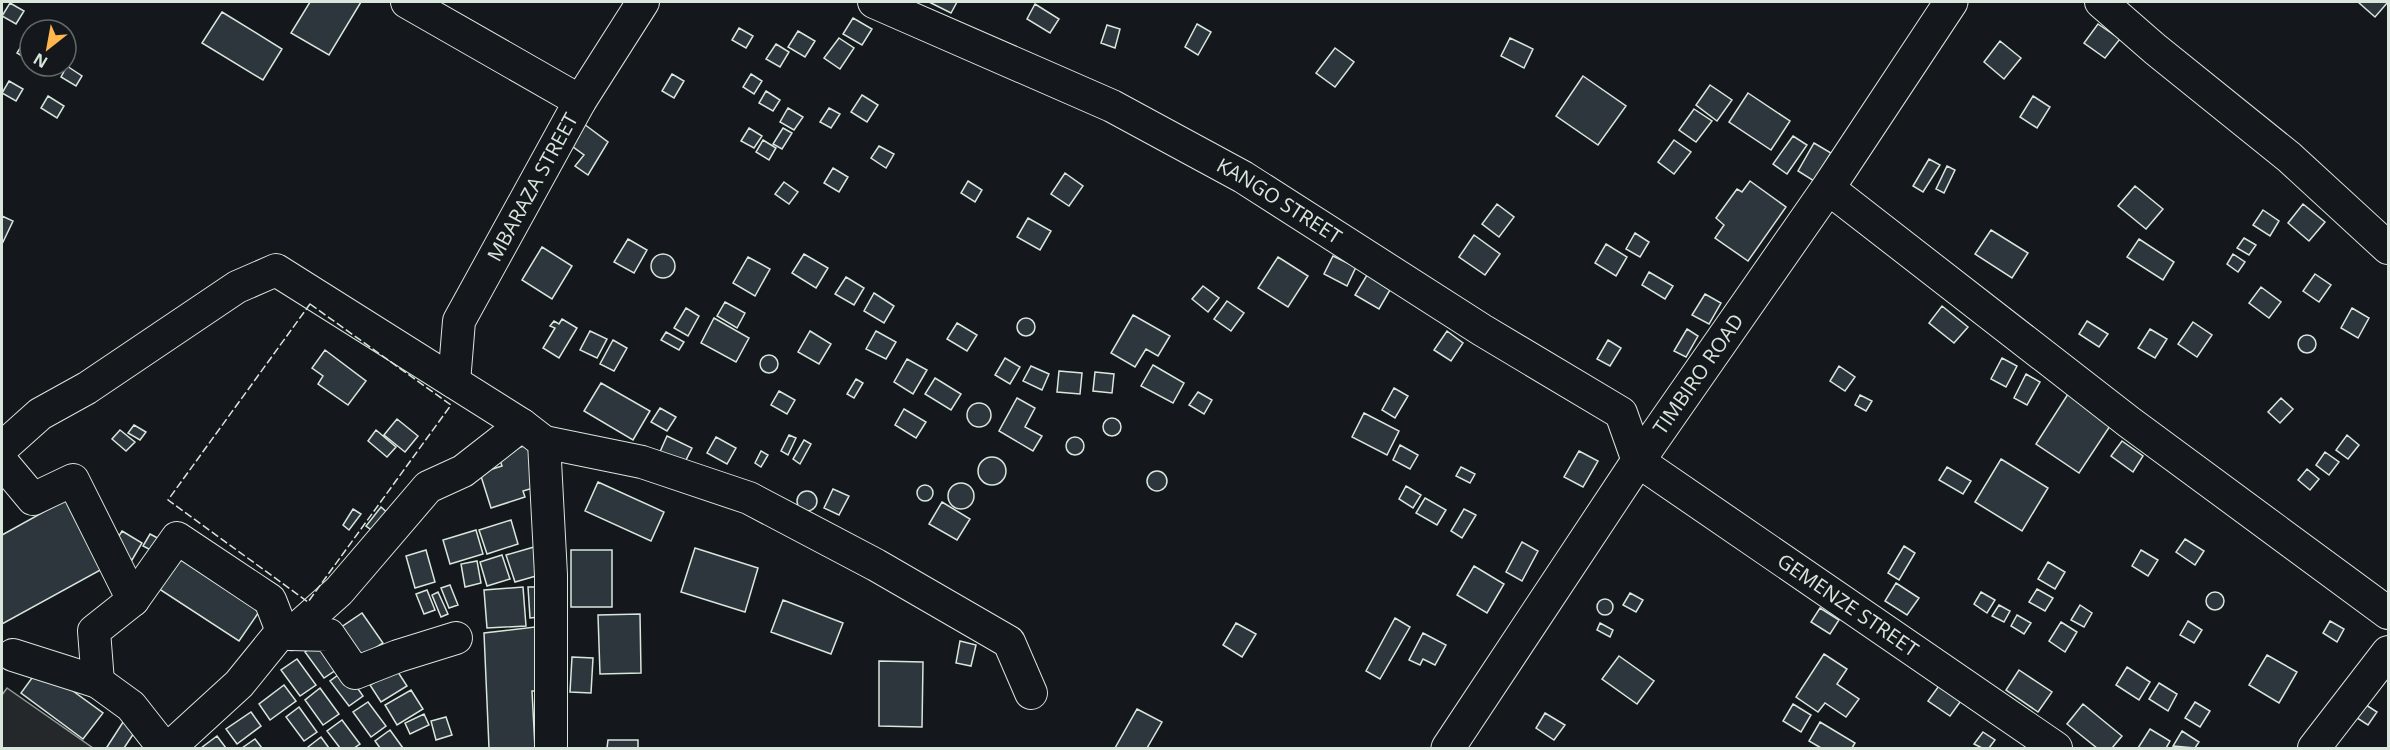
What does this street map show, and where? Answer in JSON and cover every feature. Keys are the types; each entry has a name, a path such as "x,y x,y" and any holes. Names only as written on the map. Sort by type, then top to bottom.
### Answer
{"main road":[{"name":"TIMBIRO ROAD","path":"1448,748 1638,460 1828,188 1951,2"}],"street":[{"path":"407,2 580,101"},
{"name":"MBARAZA STREET","path":"454,382 459,321 580,101 643,2"},
{"name":"KANGO STREET","path":"874,2 1112,106 1244,177 1482,330 1621,413 1638,460"},
{"path":"2101,2 2155,49 2289,157 2388,248"},
{"path":"1828,188 2129,422 2388,613"},
{"path":"2,448 39,414 87,388 237,287 276,270 533,434 642,462 749,498 876,565 1009,642 1031,693"},
{"path":"533,434 551,575 551,748"},
{"path":"169,748 239,684 286,633 339,591 428,487 533,434"},
{"name":"GEMENZE STREET","path":"1638,460 2056,748"},
{"path":"2,462 33,500 73,480 134,600"},
{"path":"98,682 94,631 134,600 177,538 270,600 286,633"},
{"path":"286,633 329,635 355,673 398,656 456,638"},
{"path":"2314,748 2388,652"},
{"path":"13,655 98,682 131,706 164,748"}],"shaded area":[{"path":"7,688 93,748 2,748 2,695"}],"building":[{"path":"310,2 361,2 329,55 291,33"},
{"path":"929,2 957,2 951,13"},
{"path":"2358,2 2388,2 2375,17"},
{"path":"10,3 24,11 16,24 2,16"},
{"path":"1035,4 1059,19 1050,33 1027,19"},
{"path":"222,12 282,49 263,80 202,43"},
{"path":"853,18 872,29 862,45 843,34"},
{"path":"1197,24 1211,32 1198,55 1185,47"},
{"path":"2098,24 2120,39 2105,58 2084,43"},
{"path":"1107,25 1120,29 1115,48 1101,43"},
{"path":"739,28 753,36 746,48 732,40"},
{"path":"798,31 815,41 805,57 788,47"},
{"path":"839,38 854,48 840,69 824,58"},
{"path":"1510,38 1533,49 1524,68 1501,56"},
{"path":"2000,41 2021,58 2004,79 1984,62"},
{"path":"776,44 789,52 780,67 766,59"},
{"path":"1335,48 1354,62 1335,87 1316,73"},
{"path":"78,73 82,76 76,86 63,78 78,78"},
{"path":"672,74 684,81 674,98 662,91"},
{"path":"751,74 762,81 754,94 743,87"},
{"path":"1583,76 1626,106 1598,145 1556,116"},
{"path":"9,81 23,89 16,101 2,93"},
{"path":"1710,85 1732,100 1717,121 1696,105"},
{"path":"766,91 780,100 773,111 759,103"},
{"path":"1748,93 1790,121 1771,150 1729,122"},
{"path":"862,95 878,105 867,122 851,112"},
{"path":"48,96 64,106 57,118 41,108"},
{"path":"2033,96 2050,107 2037,128 2020,117"},
{"path":"788,108 803,117 794,130 780,122"},
{"path":"829,108 840,114 831,128 820,122"},
{"path":"1694,109 1712,121 1696,142 1679,130"},
{"path":"584,124 608,142 588,175 575,166 584,155 569,144"},
{"path":"749,128 762,136 754,148 741,141"},
{"path":"783,128 792,133 782,149 773,144"},
{"path":"1793,136 1807,145 1787,174 1773,164"},
{"path":"763,140 776,148 769,160 756,152"},
{"path":"1674,140 1691,152 1674,174 1658,162"},
{"path":"1814,143 1831,153 1814,181 1798,171"},
{"path":"879,146 894,154 886,168 871,158"},
{"path":"1929,159 1940,165 1923,192 1913,186"},
{"path":"1947,166 1955,170 1944,193 1936,189"},
{"path":"833,168 848,177 839,192 824,183"},
{"path":"1065,173 1083,186 1069,206 1051,194"},
{"path":"968,181 982,190 975,202 961,193"},
{"path":"1750,181 1786,207 1748,261 1715,238 1724,225 1716,218 1737,189 1742,192"},
{"path":"784,182 798,192 789,204 775,194"},
{"path":"2135,186 2163,209 2146,229 2118,206"},
{"path":"1497,204 1514,217 1499,237 1482,224"},
{"path":"2303,204 2325,222 2309,241 2288,223"},
{"path":"2263,210 2279,221 2270,236 2253,225"},
{"path":"2,216 13,221 3,242 2,241"},
{"path":"1028,218 1051,231 1040,250 1017,237"},
{"path":"1991,230 2028,253 2012,278 1975,254"},
{"path":"1635,233 1649,242 1640,257 1626,249"},
{"path":"1474,235 1500,254 1485,275 1459,257"},
{"path":"2244,238 2256,245 2249,255 2237,248"},
{"path":"628,239 647,250 634,273 614,262"},
{"path":"2139,239 2174,262 2163,280 2127,257"},
{"path":"1606,244 1627,257 1616,276 1595,263"},
{"path":"542,247 572,266 552,299 522,280"},
{"path":"663,254 672,257 675,266 672,275 663,278 654,275 651,266 654,257"},
{"path":"804,254 828,268 816,288 792,273"},
{"path":"2233,254 2245,262 2238,272 2227,264"},
{"path":"1333,256 1356,267 1347,286 1324,274"},
{"path":"748,257 770,269 755,296 733,283"},
{"path":"1278,257 1308,276 1288,307 1258,288"},
{"path":"1649,272 1673,286 1665,299 1642,285"},
{"path":"2315,274 2331,285 2319,302 2303,291"},
{"path":"1367,275 1390,290 1379,309 1355,295"},
{"path":"846,277 864,288 854,305 835,294"},
{"path":"1203,286 1219,298 1208,312 1192,299"},
{"path":"2261,287 2281,302 2269,318 2249,303"},
{"path":"874,293 894,306 884,323 864,311"},
{"path":"1705,294 1721,303 1709,324 1692,315"},
{"path":"1227,301 1244,313 1231,331 1214,319"},
{"path":"725,302 745,313 737,328 717,316"},
{"path":"1942,306 1968,327 1954,343 1929,323"},
{"path":"686,308 699,316 688,336 674,328"},
{"path":"2352,308 2369,318 2358,338 2341,328"},
{"path":"1133,315 1170,336 1158,356 1146,349 1135,367 1111,353"},
{"path":"714,318 749,338 736,362 701,343"},
{"path":"1026,318 1032,321 1035,327 1032,333 1026,336 1020,333 1017,327 1020,321"},
{"path":"562,319 577,328 559,358 543,348 555,328 550,326 554,321 559,324"},
{"path":"2087,321 2108,334 2099,347 2079,334"},
{"path":"2193,322 2212,335 2197,357 2178,344"},
{"path":"957,323 977,335 967,351 947,339"},
{"path":"1687,329 1698,336 1686,357 1674,351"},
{"path":"2150,329 2167,339 2155,358 2138,348"},
{"path":"590,331 607,339 597,358 580,350"},
{"path":"810,331 831,344 819,364 798,352"},
{"path":"876,331 896,342 886,359 866,349"},
{"path":"1447,331 1463,343 1451,361 1434,350"},
{"path":"666,332 684,342 679,350 661,340"},
{"path":"2307,335 2313,338 2316,344 2313,350 2307,353 2301,350 2298,344 2301,338"},
{"path":"613,340 627,348 614,371 600,364"},
{"path":"1608,340 1621,348 1610,366 1597,359"},
{"path":"325,350 366,381 348,405 318,384 323,376 312,368"},
{"path":"769,355 775,358 778,364 775,370 769,373 763,370 760,364 763,358"},
{"path":"1005,358 1020,367 1010,384 995,375"},
{"path":"2002,358 2017,366 2006,387 1991,379"},
{"path":"907,359 927,370 913,394 894,382"},
{"path":"1153,365 1184,383 1173,403 1141,386"},
{"path":"1031,366 1049,374 1042,390 1023,381"},
{"path":"1839,366 1855,377 1845,391 1830,381"},
{"path":"1059,371 1082,373 1080,394 1057,392"},
{"path":"1095,372 1114,374 1112,393 1093,391"},
{"path":"2026,374 2040,382 2027,405 2014,398"},
{"path":"935,378 961,394 951,410 925,394"},
{"path":"856,379 863,383 854,398 847,394"},
{"path":"601,383 650,411 633,440 584,411"},
{"path":"1394,388 1408,396 1395,418 1382,410"},
{"path":"779,391 795,400 787,414 771,405"},
{"path":"1198,392 1212,400 1204,414 1189,405"},
{"path":"2068,394 2112,423 2079,473 2036,444"},
{"path":"1860,395 1872,401 1866,411 1855,405"},
{"path":"1017,398 1035,408 1025,427 1042,436 1033,451 999,431"},
{"path":"2281,398 2293,409 2280,423 2268,412"},
{"path":"979,403 988,406 991,415 988,424 979,427 970,424 967,415 970,406"},
{"path":"660,408 676,417 667,431 651,422"},
{"path":"904,409 926,422 916,438 895,425"},
{"path":"1364,413 1399,431 1387,455 1352,437"},
{"path":"1108,418 1116,418 1121,423 1119,434 1108,436 1103,431 1103,423"},
{"path":"397,419 418,436 405,452 384,435"},
{"path":"134,425 146,432 140,440 128,433"},
{"path":"120,430 135,442 126,451 112,439"},
{"path":"376,430 396,447 387,457 368,441"},
{"path":"789,435 796,438 788,455 781,451"},
{"path":"2347,435 2359,445 2348,459 2336,450"},
{"path":"667,436 692,448 683,466 659,454"},
{"path":"716,437 736,448 727,464 707,453"},
{"path":"1075,437 1083,442 1084,446 1079,454 1075,455 1067,450 1066,446 1071,438"},
{"path":"804,440 811,444 800,464 793,459"},
{"path":"2122,441 2143,456 2133,472 2111,456"},
{"path":"527,445 540,486 523,491 525,497 491,508 480,473 502,466 498,454"},
{"path":"1400,445 1418,455 1410,469 1393,460"},
{"path":"761,451 768,455 761,467 755,463"},
{"path":"1579,451 1598,461 1583,487 1564,477"},
{"path":"2325,452 2339,462 2329,475 2316,465"},
{"path":"992,457 1002,461 1006,471 1002,481 992,485 982,481 978,471 982,461"},
{"path":"2001,459 2048,488 2022,531 1975,502"},
{"path":"1461,467 1475,474 1470,483 1456,476"},
{"path":"1947,467 1971,481 1963,494 1939,480"},
{"path":"2307,469 2319,479 2310,490 2298,480"},
{"path":"1157,471 1164,474 1167,481 1164,488 1157,491 1150,488 1147,481 1150,474"},
{"path":"598,482 664,512 651,541 585,511"},
{"path":"961,483 970,487 974,496 970,505 961,509 952,505 948,496 952,487"},
{"path":"925,485 931,487 933,493 931,499 925,501 919,499 917,493 919,487"},
{"path":"1406,486 1421,495 1413,508 1399,499"},
{"path":"833,489 849,496 839,515 824,508"},
{"path":"807,491 814,494 817,501 814,508 807,511 800,508 797,501 800,494"},
{"path":"76,494 115,562 2,624 2,535"},
{"path":"1425,498 1446,510 1437,525 1416,513"},
{"path":"942,502 970,519 957,540 929,524"},
{"path":"381,507 391,516 377,534 366,526"},
{"path":"353,509 361,514 349,530 343,525"},
{"path":"1464,509 1476,515 1462,538 1451,531"},
{"path":"511,520 518,544 487,554 479,530"},
{"path":"476,530 483,554 450,564 443,540"},
{"path":"122,531 142,543 132,560 112,547"},
{"path":"150,534 169,544 162,556 143,546"},
{"path":"2185,539 2204,551 2195,565 2176,552"},
{"path":"1522,542 1538,551 1522,581 1506,572"},
{"path":"1904,546 1915,553 1899,580 1888,573"},
{"path":"534,547 543,574 515,582 506,555"},
{"path":"695,548 758,568 745,612 681,592"},
{"path":"426,550 435,582 415,588 406,556"},
{"path":"571,550 612,550 612,607 571,607"},
{"path":"2141,550 2158,560 2148,576 2132,566"},
{"path":"171,551 261,609 239,641 150,583"},
{"path":"502,555 510,579 487,586 480,562"},
{"path":"477,561 481,583 465,587 461,564"},
{"path":"2048,562 2065,572 2055,589 2038,579"},
{"path":"1474,566 1504,584 1487,613 1457,595"},
{"path":"1896,583 1919,598 1907,615 1885,601"},
{"path":"450,585 458,605 449,608 441,588"},
{"path":"523,587 526,626 487,628 484,590"},
{"path":"528,587 538,587 539,617 530,618"},
{"path":"2037,589 2053,598 2045,611 2029,602"},
{"path":"427,590 435,610 424,614 416,594"},
{"path":"438,592 448,614 441,617 432,595"},
{"path":"1981,592 1995,600 1987,613 1974,604"},
{"path":"2215,592 2221,595 2224,601 2221,607 2215,610 2209,607 2206,601 2209,595"},
{"path":"1630,593 1643,600 1636,612 1623,605"},
{"path":"1605,599 1611,601 1613,607 1611,613 1605,615 1599,613 1597,607 1599,601"},
{"path":"783,600 843,623 831,654 771,632"},
{"path":"1999,605 2010,611 2004,622 1992,616"},
{"path":"2080,605 2092,613 2084,627 2071,620"},
{"path":"1820,608 1839,620 1830,634 1811,622"},
{"path":"362,613 383,643 354,662 334,632"},
{"path":"640,614 641,673 600,674 598,615"},
{"path":"2017,615 2031,623 2024,634 2011,626"},
{"path":"1395,618 1410,627 1380,679 1366,671"},
{"path":"2188,621 2202,630 2194,643 2180,635"},
{"path":"2330,621 2344,629 2337,642 2323,633"},
{"path":"2061,622 2077,632 2065,652 2049,641"},
{"path":"1236,623 1256,634 1242,657 1223,645"},
{"path":"1600,623 1613,630 1610,637 1597,630"},
{"path":"543,626 542,691 532,691 535,748 489,748 484,633"},
{"path":"1423,633 1446,645 1435,665 1423,659 1420,665 1409,660"},
{"path":"320,641 339,668 324,678 305,652"},
{"path":"960,641 976,645 971,666 956,663"},
{"path":"1824,654 1847,669 1837,684 1859,699 1846,717 1825,703 1818,712 1796,697"},
{"path":"2267,655 2297,672 2279,703 2249,685"},
{"path":"1619,656 1654,681 1637,704 1602,679"},
{"path":"572,657 593,658 591,693 570,692"},
{"path":"297,659 316,685 300,696 281,670"},
{"path":"879,661 923,662 922,727 879,726"},
{"path":"40,667 103,713 83,739 21,693"},
{"path":"2127,667 2150,682 2139,700 2116,685"},
{"path":"396,669 407,686 381,702 370,685"},
{"path":"345,670 363,696 349,706 330,681"},
{"path":"2019,670 2052,692 2038,712 2006,690"},
{"path":"1941,683 1963,698 1950,716 1928,701"},
{"path":"2159,683 2177,694 2168,711 2149,699"},
{"path":"284,685 296,701 270,720 259,704"},
{"path":"320,688 339,714 323,725 305,700"},
{"path":"411,690 423,709 397,725 385,705"},
{"path":"368,702 386,726 371,737 353,712"},
{"path":"2195,702 2210,711 2200,727 2185,718"},
{"path":"2363,703 2377,712 2368,725 2354,716"},
{"path":"1793,704 1811,715 1801,732 1783,721"},
{"path":"2083,704 2122,736 2112,748 2097,748 2067,724"},
{"path":"299,707 317,732 304,741 286,717"},
{"path":"1137,709 1162,722 1147,748 1115,748"},
{"path":"251,712 261,726 237,744 226,729"},
{"path":"1545,713 1565,725 1554,740 1536,728"},
{"path":"424,714 429,725 410,734 405,723"},
{"path":"446,717 452,735 436,740 431,721"},
{"path":"125,719 138,727 124,748 107,747"},
{"path":"342,720 360,744 354,748 340,748 327,731"},
{"path":"1820,722 1855,743 1852,748 1821,748 1809,741"},
{"path":"2150,729 2170,741 2166,748 2138,748"},
{"path":"390,730 403,748 380,748 375,741"},
{"path":"2182,731 2199,742 2195,748 2173,746"},
{"path":"1983,732 1995,740 1989,748 1982,748 1974,744"},
{"path":"217,736 226,748 201,748"},
{"path":"321,737 329,748 308,747"},
{"path":"255,739 262,748 242,748"},
{"path":"608,740 638,740 638,748 607,748"}],"fence":[{"path":"310,304 451,405 308,602 168,500 310,304"}]}
